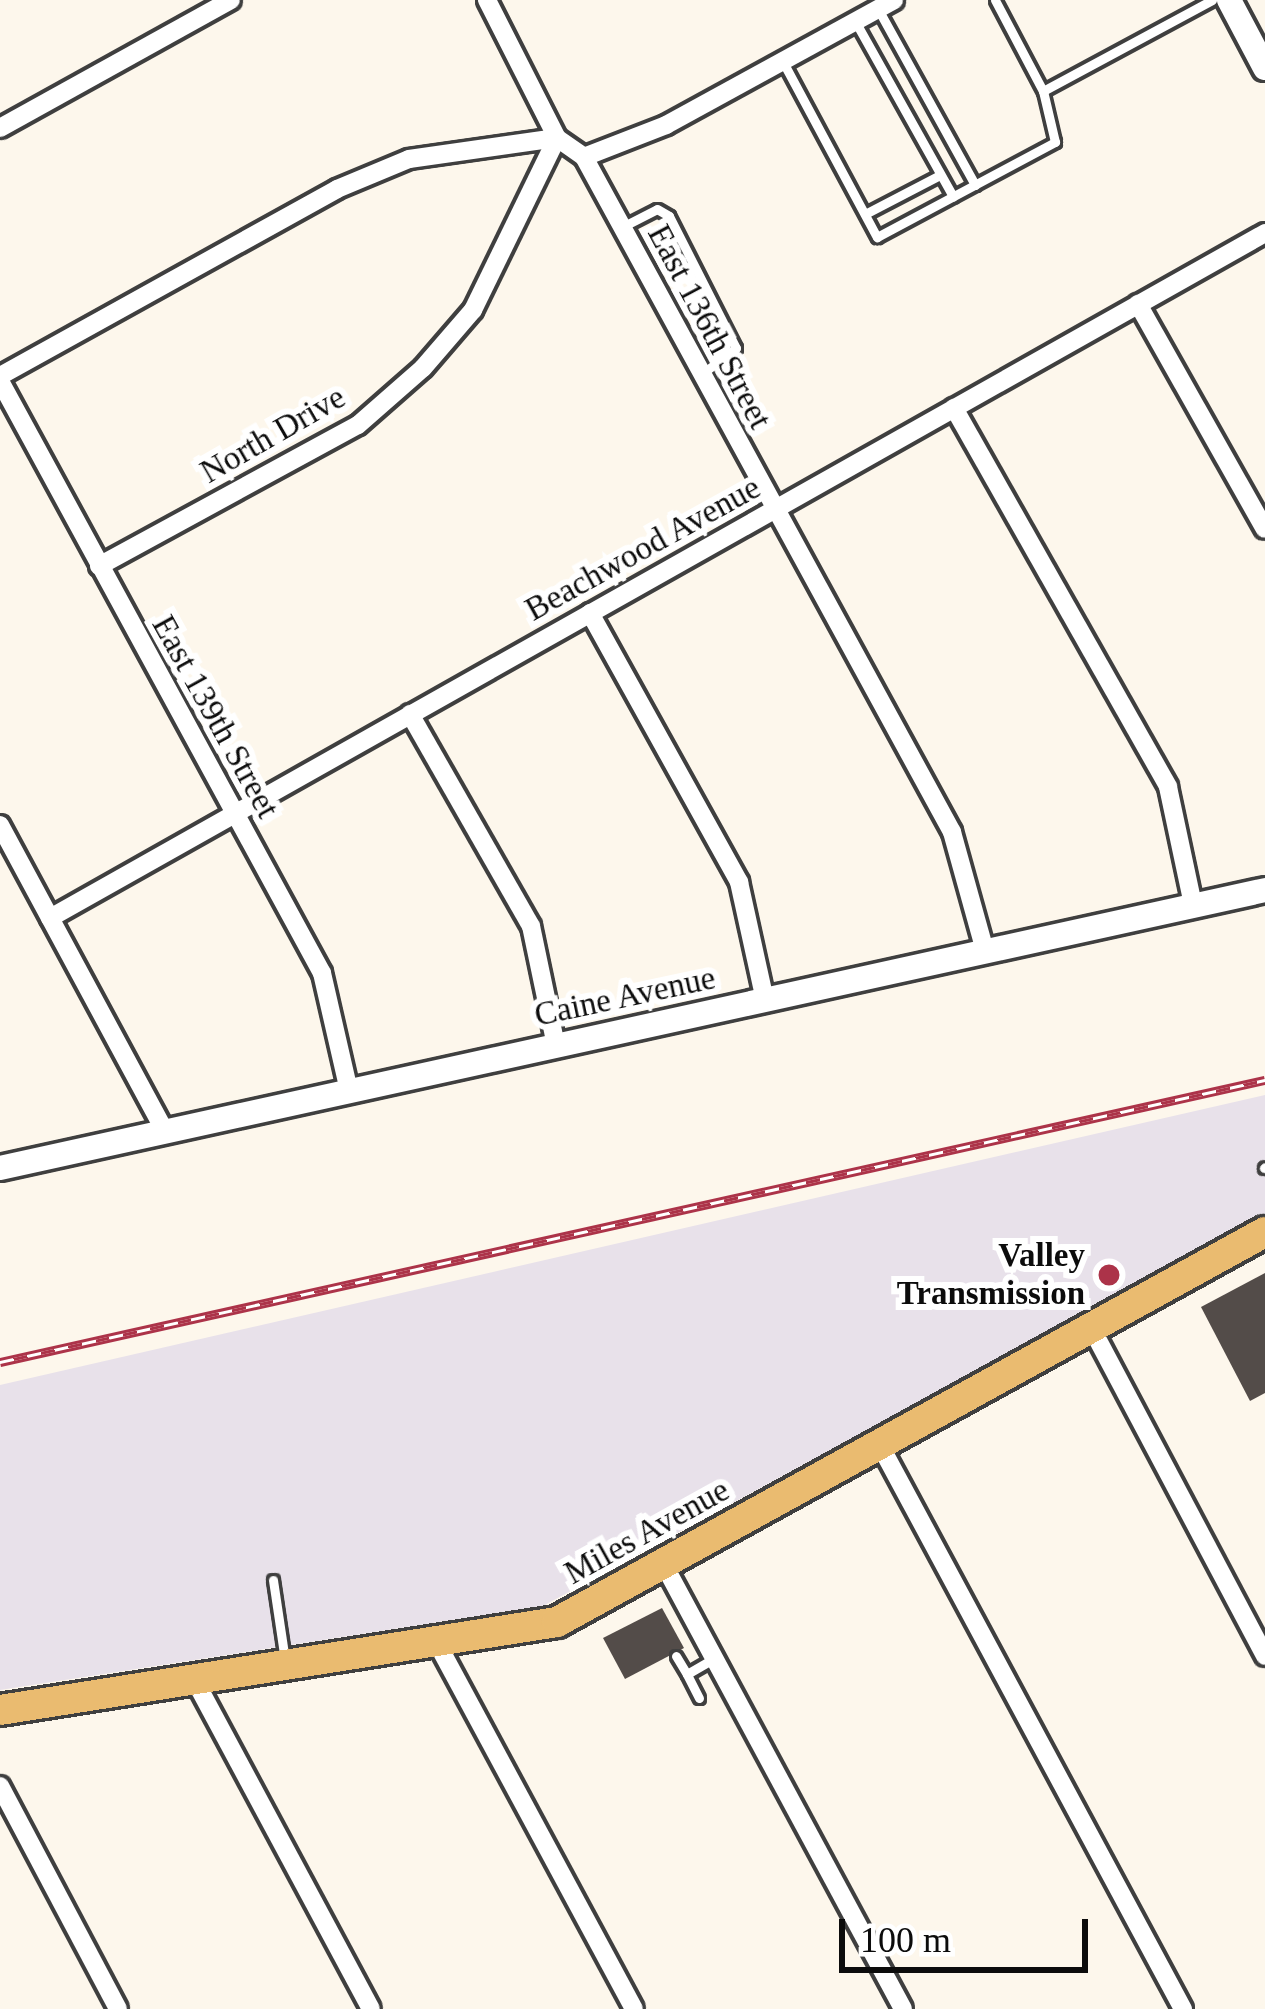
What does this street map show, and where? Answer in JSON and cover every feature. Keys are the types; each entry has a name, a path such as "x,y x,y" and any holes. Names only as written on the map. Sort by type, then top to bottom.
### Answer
{"main road":[{"name":"Miles Avenue","path":"0,1710 438,1645 556,1622 1265,1232"}],"street":[{"path":"0,128 231,0"},
{"name":"East 136th Street","path":"488,0 557,138 584,157 952,832 985,951"},
{"path":"1231,2 1264,65"},
{"path":"584,157 783,62 886,4"},
{"path":"0,378 337,189 409,159 557,138"},
{"name":"North Drive","path":"99,566 358,425 423,368 473,310 557,138"},
{"name":"Beachwood Avenue","path":"50,918 1265,233"},
{"path":"1138,304 1265,529"},
{"name":"East 139th Street","path":"0,378 322,973 349,1091"},
{"path":"954,408 1168,787 1193,905"},
{"path":"590,613 739,882 765,1000"},
{"path":"410,714 531,926 556,1046"},
{"path":"0,825 165,1132"},
{"name":"Caine Avenue","path":"0,1168 1265,890"},
{"path":"1092,1329 1265,1656"},
{"path":"881,1447 1184,2009"},
{"path":"663,1562 903,2009"},
{"path":"438,1645 634,2009"},
{"path":"194,1678 371,2009"},
{"path":"0,1786 118,2009"}],"lane":[{"path":"783,62 877,237 1055,142 1043,91 995,0"},
{"path":"1043,91 1231,2"},
{"path":"886,4 975,185"},
{"path":"855,21 953,196"},
{"path":"865,214 940,175"},
{"path":"622,227 663,209 732,336 735,354 699,375"},
{"path":"273,1580 286,1666"},
{"path":"676,1656 699,1698"},
{"path":"687,1674 715,1658"}],"shaded area":[{"path":"1265,1095 1265,1214 543,1606 0,1690 0,1385"}],"building":[{"path":"1265,1273 1265,1393 1250,1401 1201,1307"},
{"path":"662,1608 684,1648 625,1679 603,1638"}],"railway":[{"path":"0,1362 1265,1080"}],"place":[{"name":"Valley Transmission","path":"1109,1275"}]}
